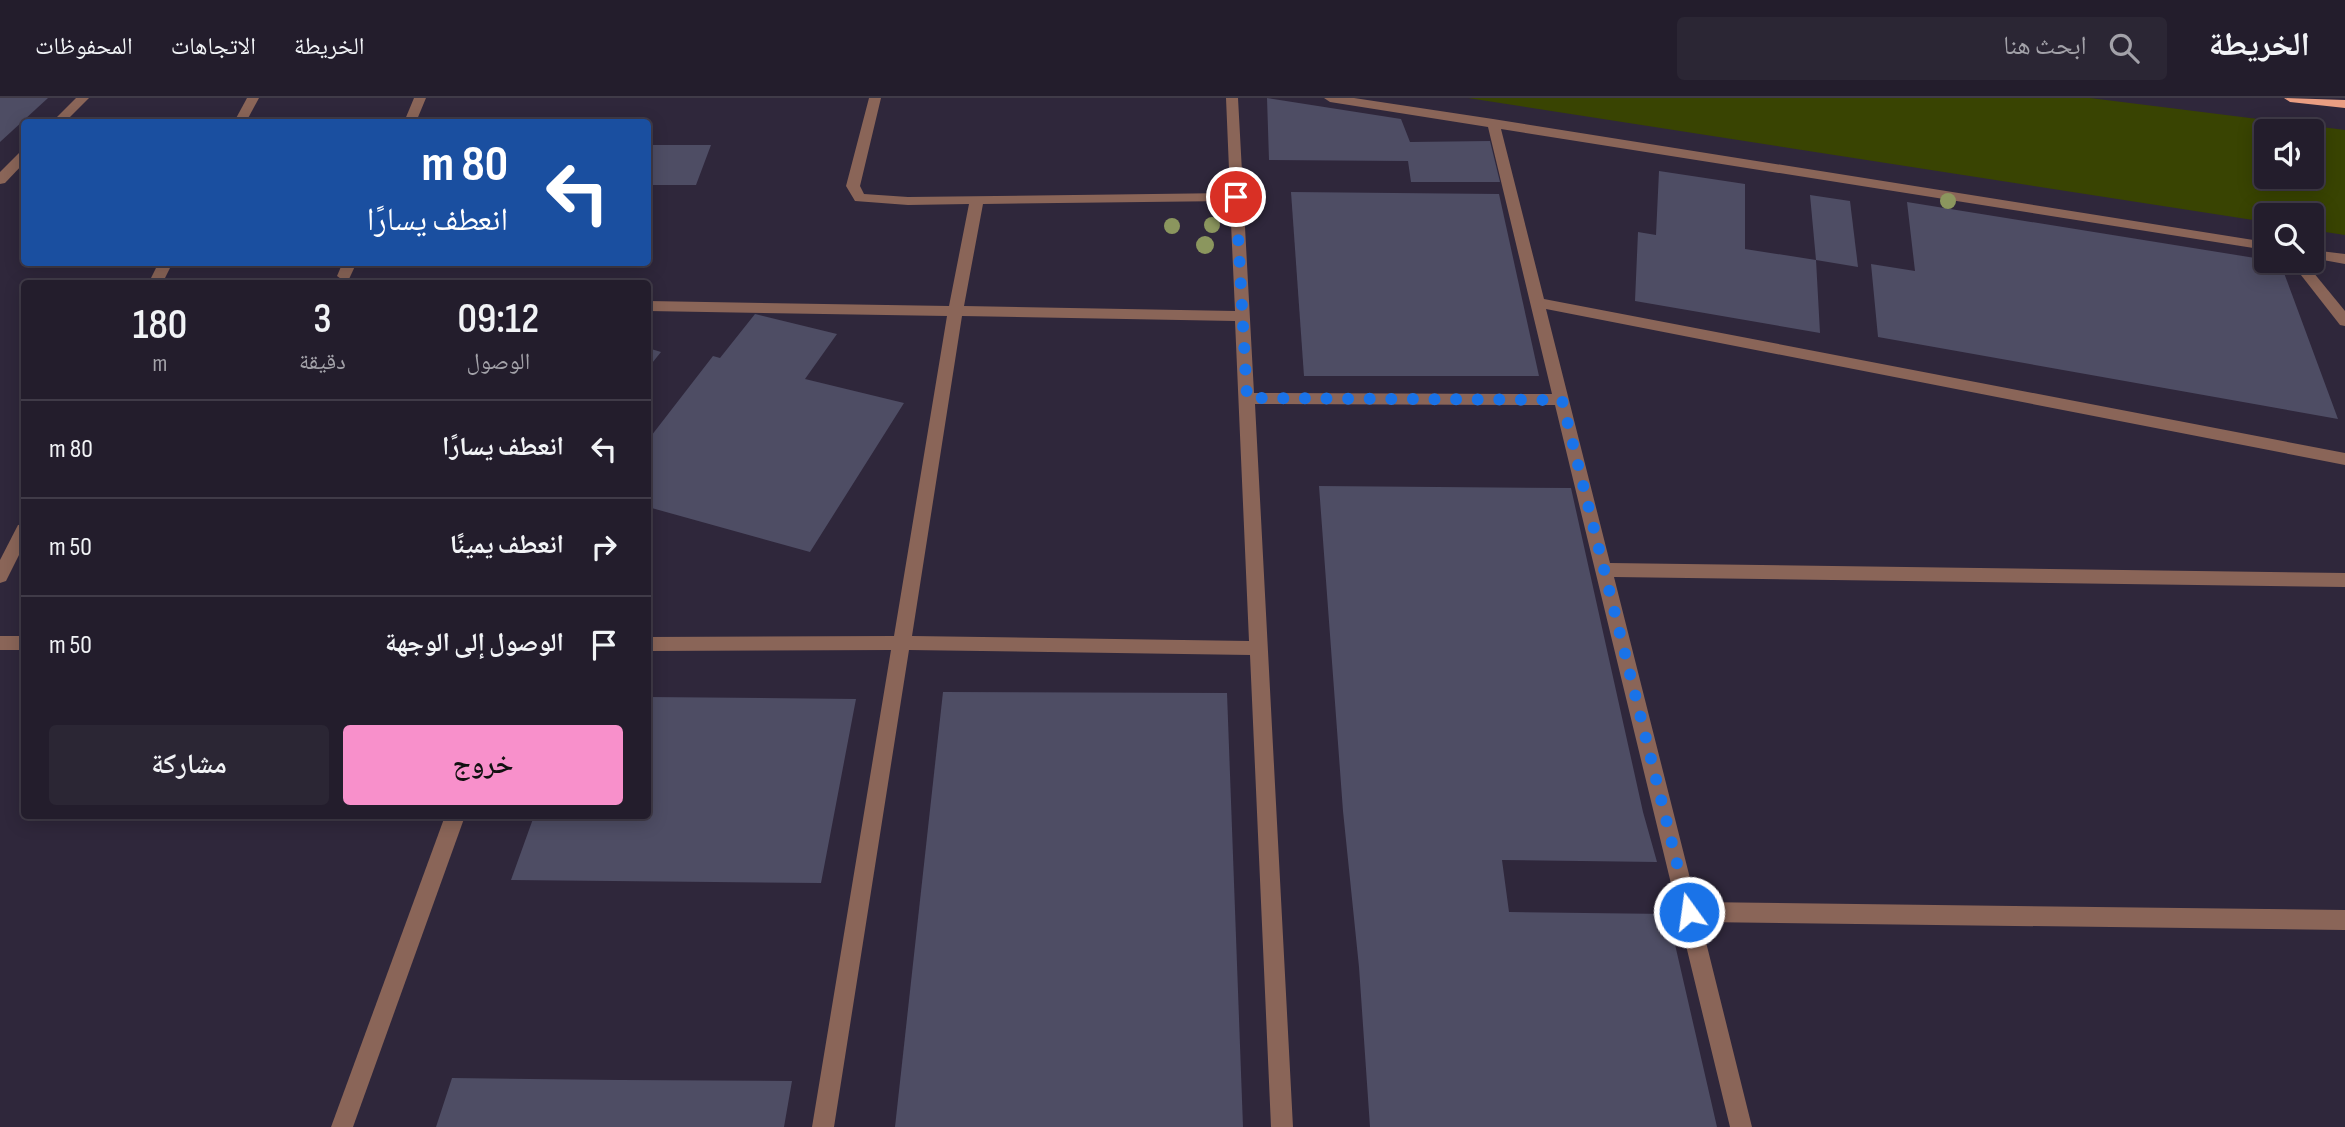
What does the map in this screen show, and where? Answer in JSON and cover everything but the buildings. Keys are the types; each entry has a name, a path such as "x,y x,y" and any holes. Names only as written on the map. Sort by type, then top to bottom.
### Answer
{"main road":[{"path":"2290,98 2345,104"}],"street":[{"path":"61,119 83,98"},
{"path":"242,119 253,98"},
{"path":"411,119 420,98"},
{"path":"874,98 853,186 860,198 908,201 1236,197"},
{"path":"1231,98 1282,1127"},
{"path":"1330,98 2254,244"},
{"path":"1493,123 1741,1127"},
{"path":"0,180 21,159"},
{"path":"823,1127 955,313 977,200"},
{"path":"2324,256 2345,259"},
{"path":"2307,273 2345,321"},
{"path":"1538,303 2345,459"},
{"path":"651,306 1242,316"},
{"path":"1247,398 1562,400"},
{"path":"0,576 21,536"},
{"path":"1604,570 2345,580"},
{"path":"0,643 21,643"},
{"path":"651,644 902,643 1259,648"},
{"path":"342,1127 454,819"},
{"path":"1689,912 2345,920"}],"green space":[{"path":"1468,98 2090,98 2257,119 2254,119 2254,189 2324,189 2324,127 2345,130 2345,235 2324,232 2324,203 2254,203 2254,220"}],"route":[{"path":"1236,197 1247,398 1562,400 1689,912"}]}
